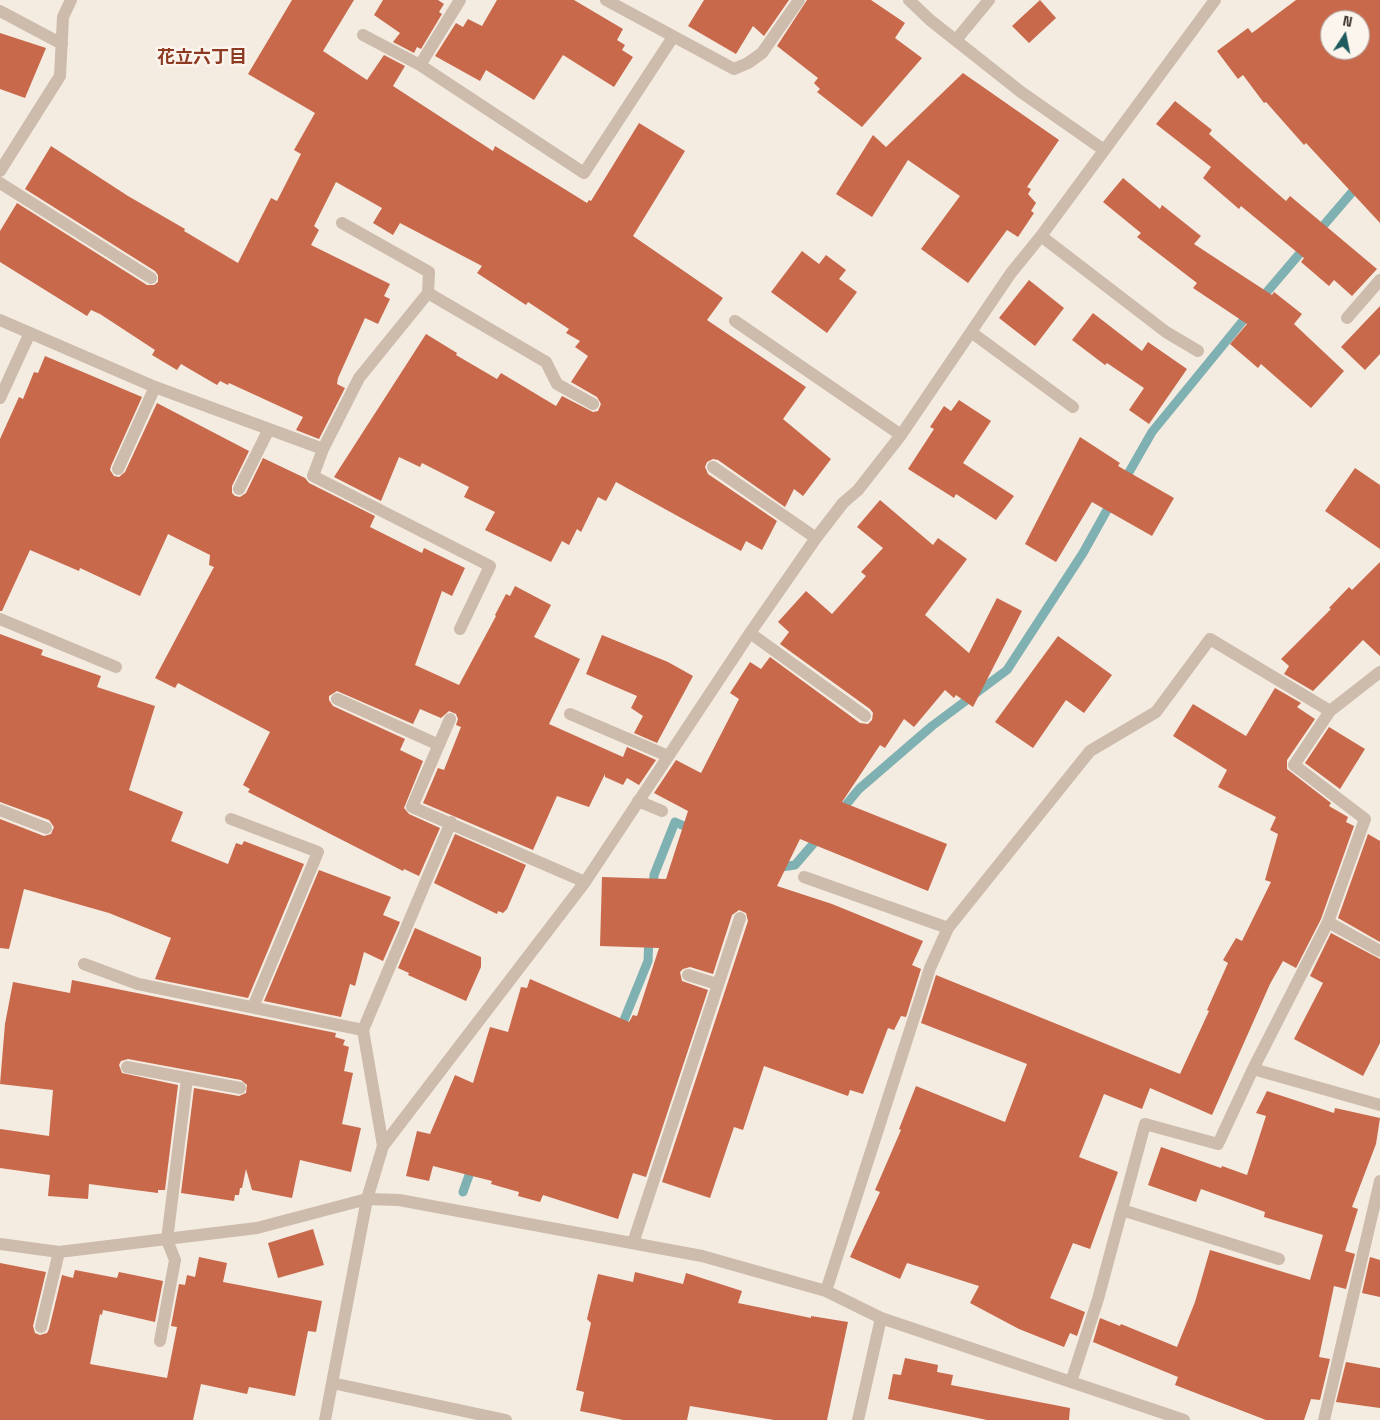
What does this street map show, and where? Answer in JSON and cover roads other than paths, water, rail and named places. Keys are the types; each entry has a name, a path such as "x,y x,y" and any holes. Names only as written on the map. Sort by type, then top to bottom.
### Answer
{"street":[{"path":"0,171 60,76 63,17 71,0"},
{"path":"420,65 460,0"},
{"path":"606,0 734,69 748,63 762,53 799,0"},
{"path":"909,0 1021,92 1104,150"},
{"path":"956,40 989,0"},
{"path":"325,1420 368,1199 384,1146 585,882 750,633 816,538 843,503 858,490 901,435 1012,273 1214,0"},
{"path":"0,11 62,44"},
{"path":"362,35 420,65 584,173 673,37"},
{"path":"0,183 151,278"},
{"path":"342,223 429,272 428,292 359,378 322,449 312,476 490,566 460,629"},
{"path":"1041,236 1166,332 1198,351"},
{"path":"1347,318 1380,280"},
{"path":"428,292 546,362 557,384 594,404"},
{"path":"0,320 29,335 155,387 322,449"},
{"path":"735,321 901,435"},
{"path":"971,332 1074,407"},
{"path":"0,398 29,335"},
{"path":"118,469 155,387"},
{"path":"238,489 269,429"},
{"path":"713,467 816,538"},
{"path":"0,619 116,667"},
{"path":"750,633 865,716"},
{"path":"826,1291 930,968 948,928 1090,751 1156,712 1210,639 1330,711"},
{"path":"1071,1382 1098,1299 1145,1124 1218,1144 1253,1069 1328,922 1365,819 1294,765 1330,711 1380,672"},
{"path":"338,699 439,745"},
{"path":"570,714 668,756"},
{"path":"450,719 412,807 451,822 585,882"},
{"path":"638,801 662,812"},
{"path":"0,810 46,828"},
{"path":"231,819 318,852 253,1007"},
{"path":"384,1146 362,1030 451,822"},
{"path":"804,877 948,928"},
{"path":"633,1243 740,918"},
{"path":"1328,922 1380,951"},
{"path":"84,964 138,984 362,1030"},
{"path":"688,975 717,984"},
{"path":"127,1067 240,1088"},
{"path":"1253,1069 1380,1105"},
{"path":"160,1342 175,1260 166,1240 187,1078"},
{"path":"1324,1420 1380,1181"},
{"path":"0,1244 59,1252 257,1228 368,1199 399,1200 702,1256 826,1291 882,1318 1184,1420"},
{"path":"1122,1210 1279,1260"},
{"path":"41,1327 59,1252"},
{"path":"858,1420 882,1318"},
{"path":"332,1383 506,1420"}],"waterway":[{"path":"1317,233 1359,184"},
{"path":"1260,300 1307,245"},
{"path":"1124,481 1152,432 1250,312"},
{"path":"840,812 859,789 932,726 1007,670 1083,553 1112,501"},
{"path":"653,891 654,875 675,822 693,830"},
{"path":"775,868 795,865 820,836"},
{"path":"620,1030 648,961 649,936"},
{"path":"463,1192 473,1164"}],"district":[{"name":"花立六丁目","path":"202,58"}]}
